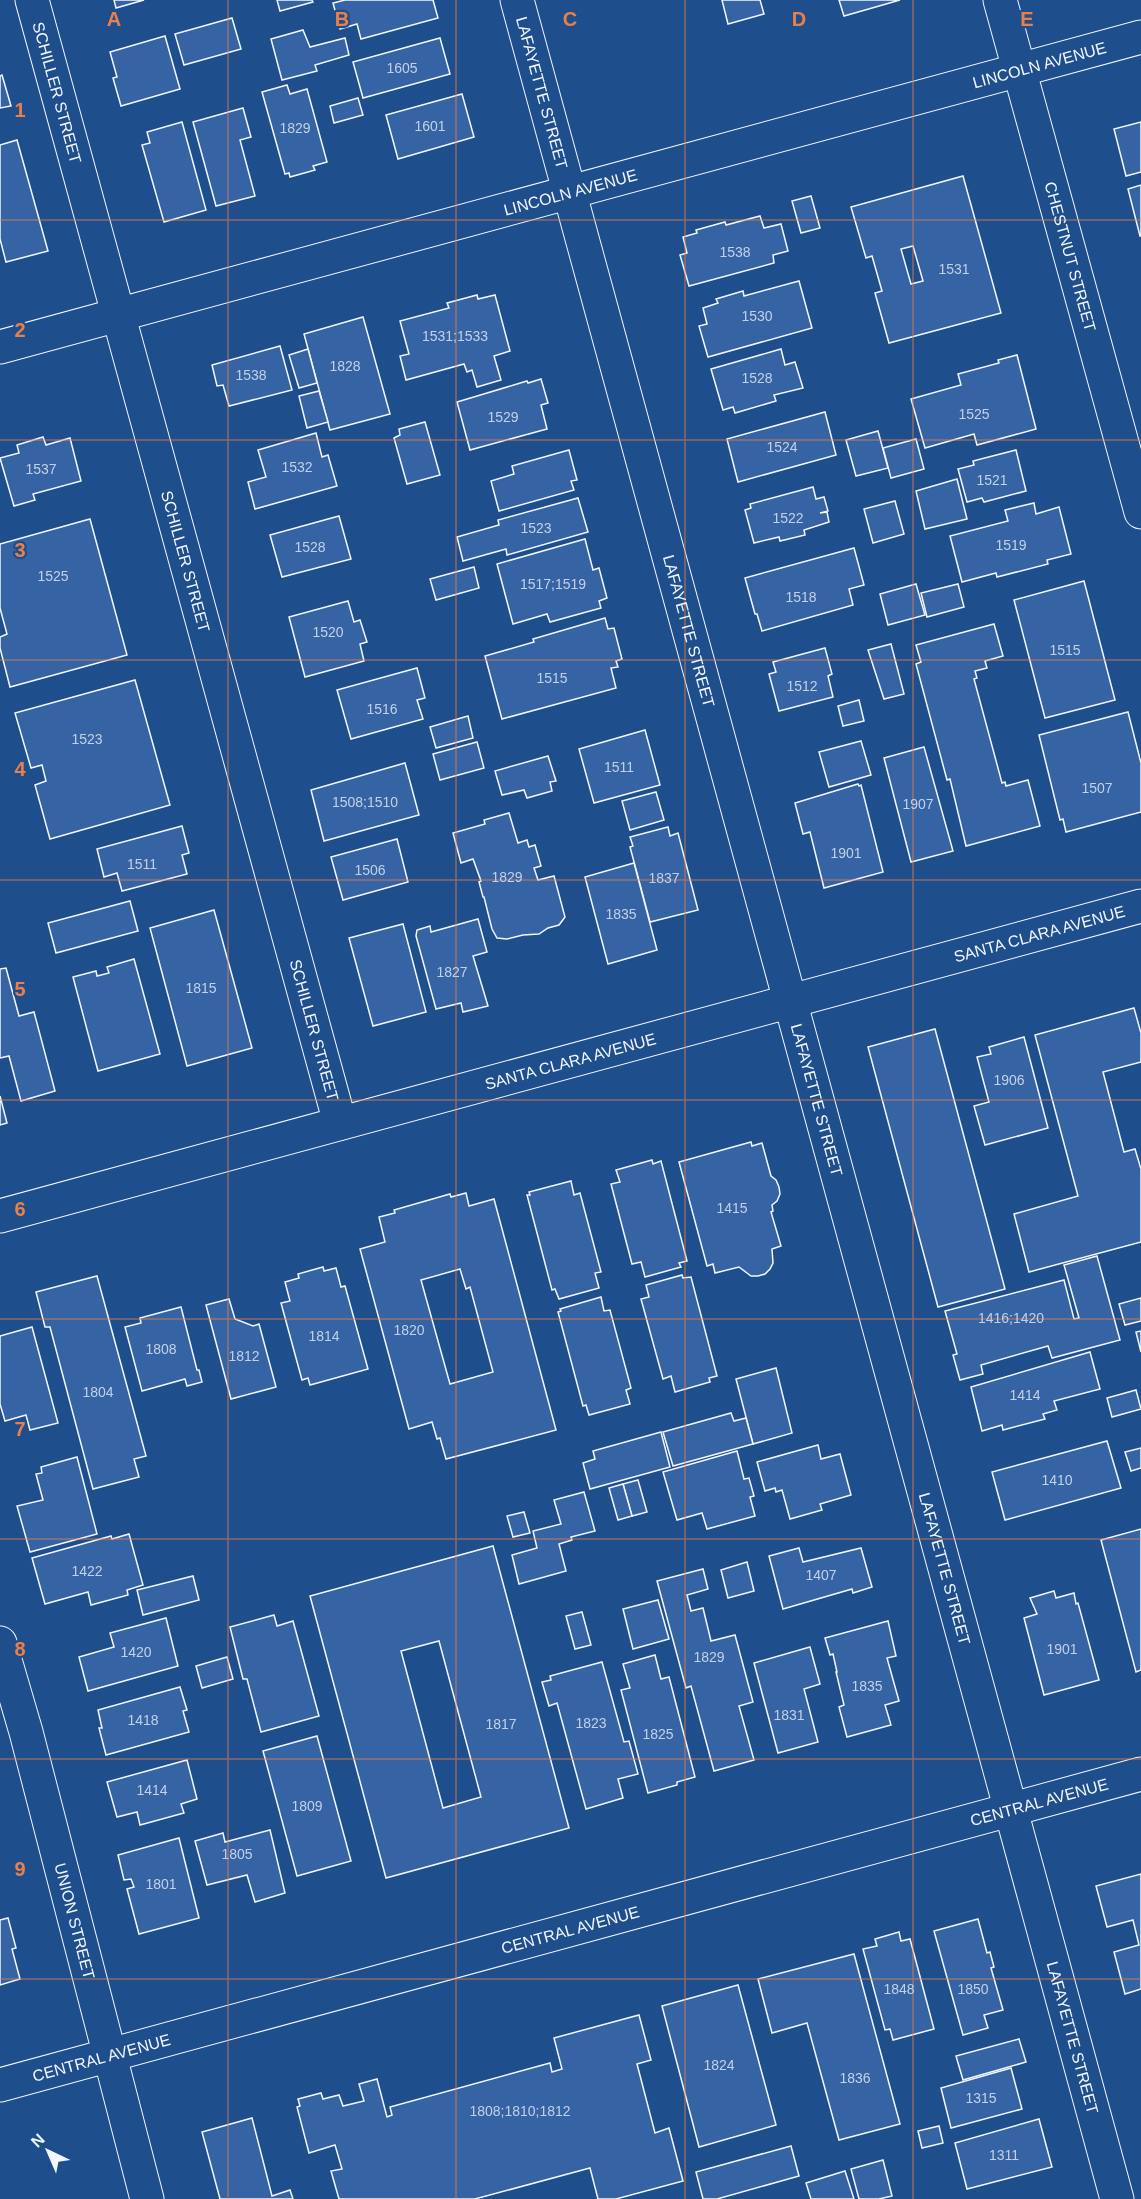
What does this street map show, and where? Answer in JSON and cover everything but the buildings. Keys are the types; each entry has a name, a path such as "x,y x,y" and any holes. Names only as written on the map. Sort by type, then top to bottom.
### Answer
{"street":[{"name":"SCHILLER STREET","path":"32,0 340,1123"},
{"name":"LAFAYETTE STREET","path":"517,0 1117,2199"},
{"name":"CHESTNUT STREET","path":"1000,0 1141,512"},
{"name":"LINCOLN AVENUE","path":"0,348 1141,37"},
{"name":"SANTA CLARA AVENUE","path":"0,1216 1141,906"},
{"name":"UNION STREET","path":"0,1643 26,1732 147,2199"},
{"name":"CENTRAL AVENUE","path":"0,2085 1141,1773"}]}
